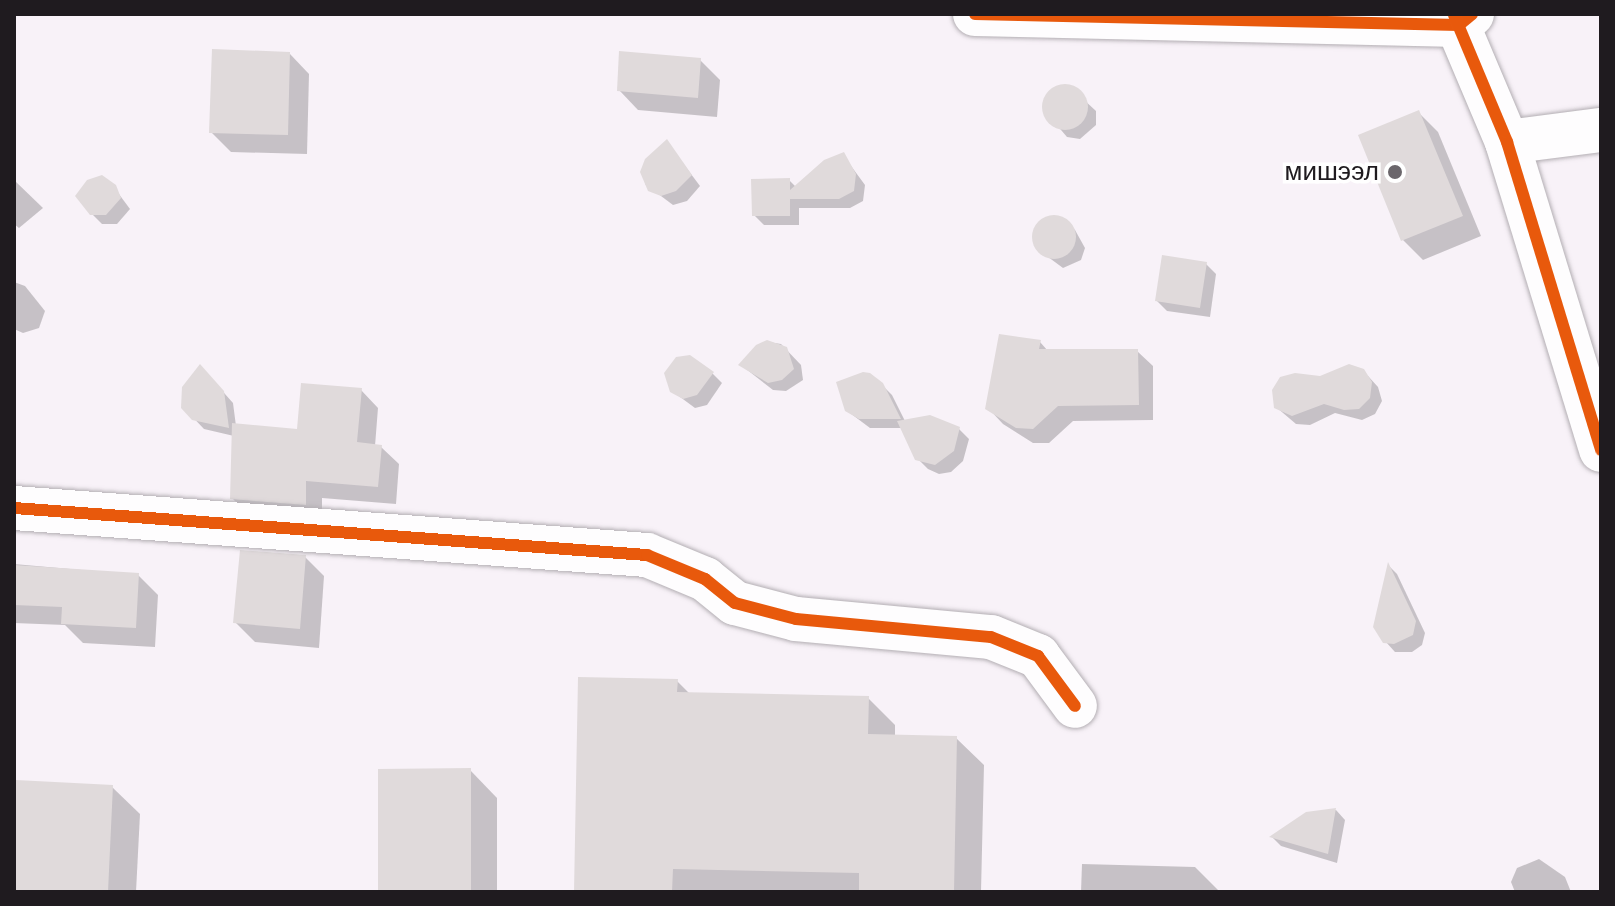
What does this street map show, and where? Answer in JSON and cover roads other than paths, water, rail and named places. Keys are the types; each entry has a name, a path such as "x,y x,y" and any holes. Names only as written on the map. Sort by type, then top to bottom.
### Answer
{"street":[{"path":"975,14 1461,18 1507,142 1601,450"},
{"path":"1507,142 1601,130"},
{"path":"14,508 647,555 705,579 735,603 796,619 991,637 1038,656 1075,706"}],"place":[{"name":"мишээл","path":"1395,172"}]}
